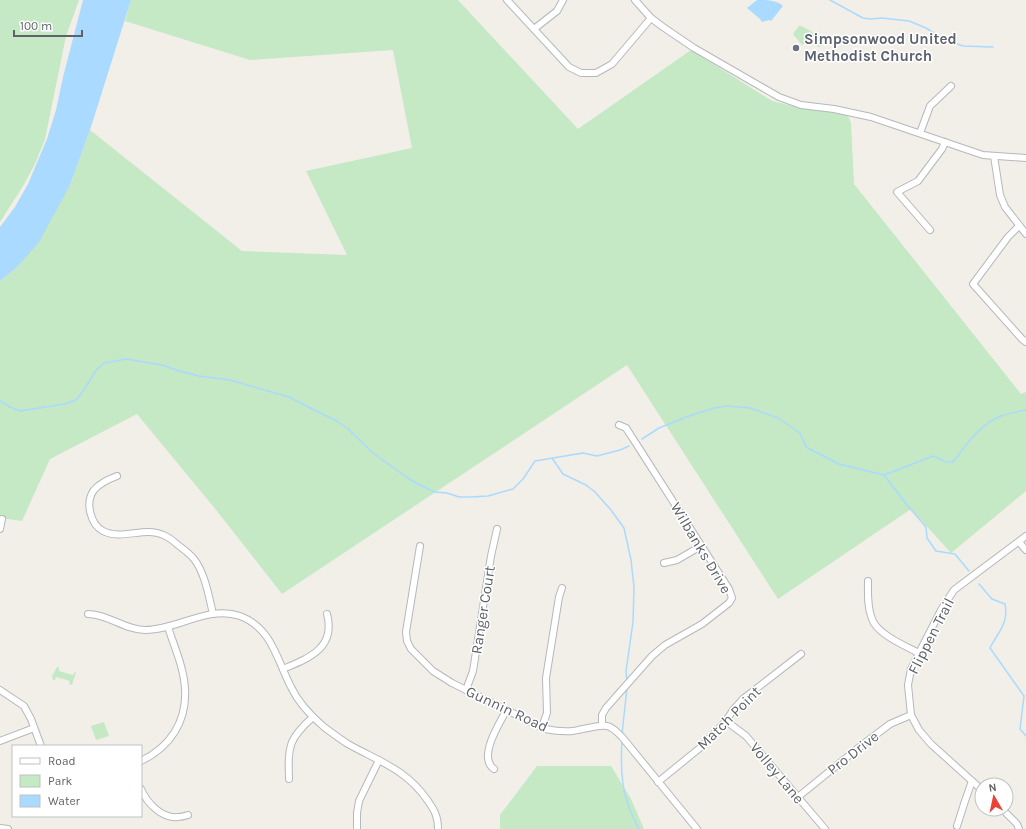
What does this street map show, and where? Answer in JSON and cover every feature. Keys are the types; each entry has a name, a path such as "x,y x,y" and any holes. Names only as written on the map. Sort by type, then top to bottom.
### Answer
{"street":[{"path":"507,0 569,67 581,73 596,73 612,64 651,18"},
{"path":"534,29 557,11 563,0"},
{"path":"635,0 651,18 694,48 779,97 801,105 834,109 871,117 970,151 994,156 1026,158"},
{"path":"920,133 930,106 951,86"},
{"path":"930,230 897,192 918,181 942,149 945,142"},
{"path":"994,156 1000,195 1004,207 1026,234"},
{"path":"1019,226 1008,237 973,284 1026,342"},
{"name":"Wilbanks Drive","path":"602,725 602,715 606,708 652,656 666,645 702,624 729,603 732,598 729,589 626,428 620,425"},
{"path":"117,476 100,484 93,491 90,502 90,512 94,523 103,531 112,534 156,533 165,535 174,541 194,559 204,578 213,614"},
{"path":"0,529 2,519"},
{"name":"Ranger Court","path":"466,690 473,672 497,529"},
{"name":"Flippen Trail","path":"972,781 919,730 911,715 908,685 911,669 941,610 954,590 1026,536"},
{"path":"1019,542 1026,550"},
{"name":"Gunnin Road","path":"420,546 406,632 407,641 411,650 433,671 466,690 542,727 559,731 572,731 602,725"},
{"path":"664,563 677,560 701,546"},
{"path":"868,581 868,603 872,620 885,635 919,653"},
{"path":"542,727 547,713 546,678 559,597 562,588"},
{"path":"88,614 98,614 133,628 145,630 221,613 238,616 248,620 269,638 292,689 313,717 346,743 405,775 431,805 438,819 438,829"},
{"path":"283,669 303,661 315,654 323,644 330,625 328,614"},
{"path":"142,760 154,754 176,731 185,702 183,677 168,626"},
{"name":"Match Point","path":"658,782 701,747 726,721 733,710 743,700 801,654"},
{"path":"0,690 24,706 41,745"},
{"path":"494,769 491,767 488,758 489,745 507,709"},
{"name":"Pro Drive","path":"798,797 890,724 911,715"},
{"path":"289,779 290,746 293,737 313,717"},
{"name":"Volley Lane","path":"726,721 746,736 825,829"},
{"path":"602,725 608,726 622,737 697,829"},
{"path":"0,740 34,728"},
{"path":"357,829 359,802 379,760"},
{"path":"958,826 972,781"},
{"path":"142,791 154,808 162,813 177,818 188,815"},
{"path":"1010,817 1017,824 1019,829"},
{"path":"0,828 8,829"}],"green space":[{"path":"0,0 79,0 66,36 45,139 35,164 0,222"},
{"path":"131,0 458,0 578,129 691,50 772,101 801,108 847,114 851,123 854,184 1021,394 1026,392 1026,491 951,553 911,509 778,599 627,365 282,594 217,511 137,414 50,459 22,521 0,518 0,281 17,267 70,185 90,130 242,251 347,255 306,171 412,148 393,50 250,60 125,21"},
{"path":"799,26 814,33 823,45 819,47 807,41 802,45 793,34"},
{"path":"57,667 59,667 59,671 73,675 76,672 72,685 69,684 70,681 56,677 55,680 53,680 52,676"},
{"path":"104,722 109,736 96,740 91,726"},
{"path":"537,766 611,766 631,799 644,829 500,829 500,815"}],"water":[{"path":"83,0 131,0 90,130 70,185 39,242 17,267 0,281 0,227 15,207 28,184 47,139 56,110"},
{"path":"757,0 774,1 783,6 771,21 769,20 762,22 747,8"}],"waterway":[{"path":"830,0 863,18 882,18 909,21 926,28 949,41 963,46 993,47"},
{"path":"0,401 20,411 65,404 76,400 97,369 104,363 126,359 162,365 199,376 230,380 289,397 337,421 348,429 373,453 409,479 435,492 447,493 459,497 488,496 513,489 523,479 535,461 583,453 597,456 629,446"},
{"path":"642,439 659,428 714,408 727,406 750,408 778,418 800,433 806,447 839,464 884,475 933,456 946,462 953,462 986,424 1001,416 1026,410"},
{"path":"552,458 563,474 586,485 595,492 624,528 631,560 634,587 633,622 626,671 627,682"},
{"path":"884,475 926,527 927,538 936,551 955,554 969,571"},
{"path":"979,584 992,599 1005,604 1006,611 1004,622 990,648 1024,696 1020,729 1026,736"},
{"path":"622,734 627,688"},
{"path":"622,740 621,764 623,786 633,818 639,829"}],"place":[{"name":"Simpsonwood United Methodist Church","path":"796,48"}]}
